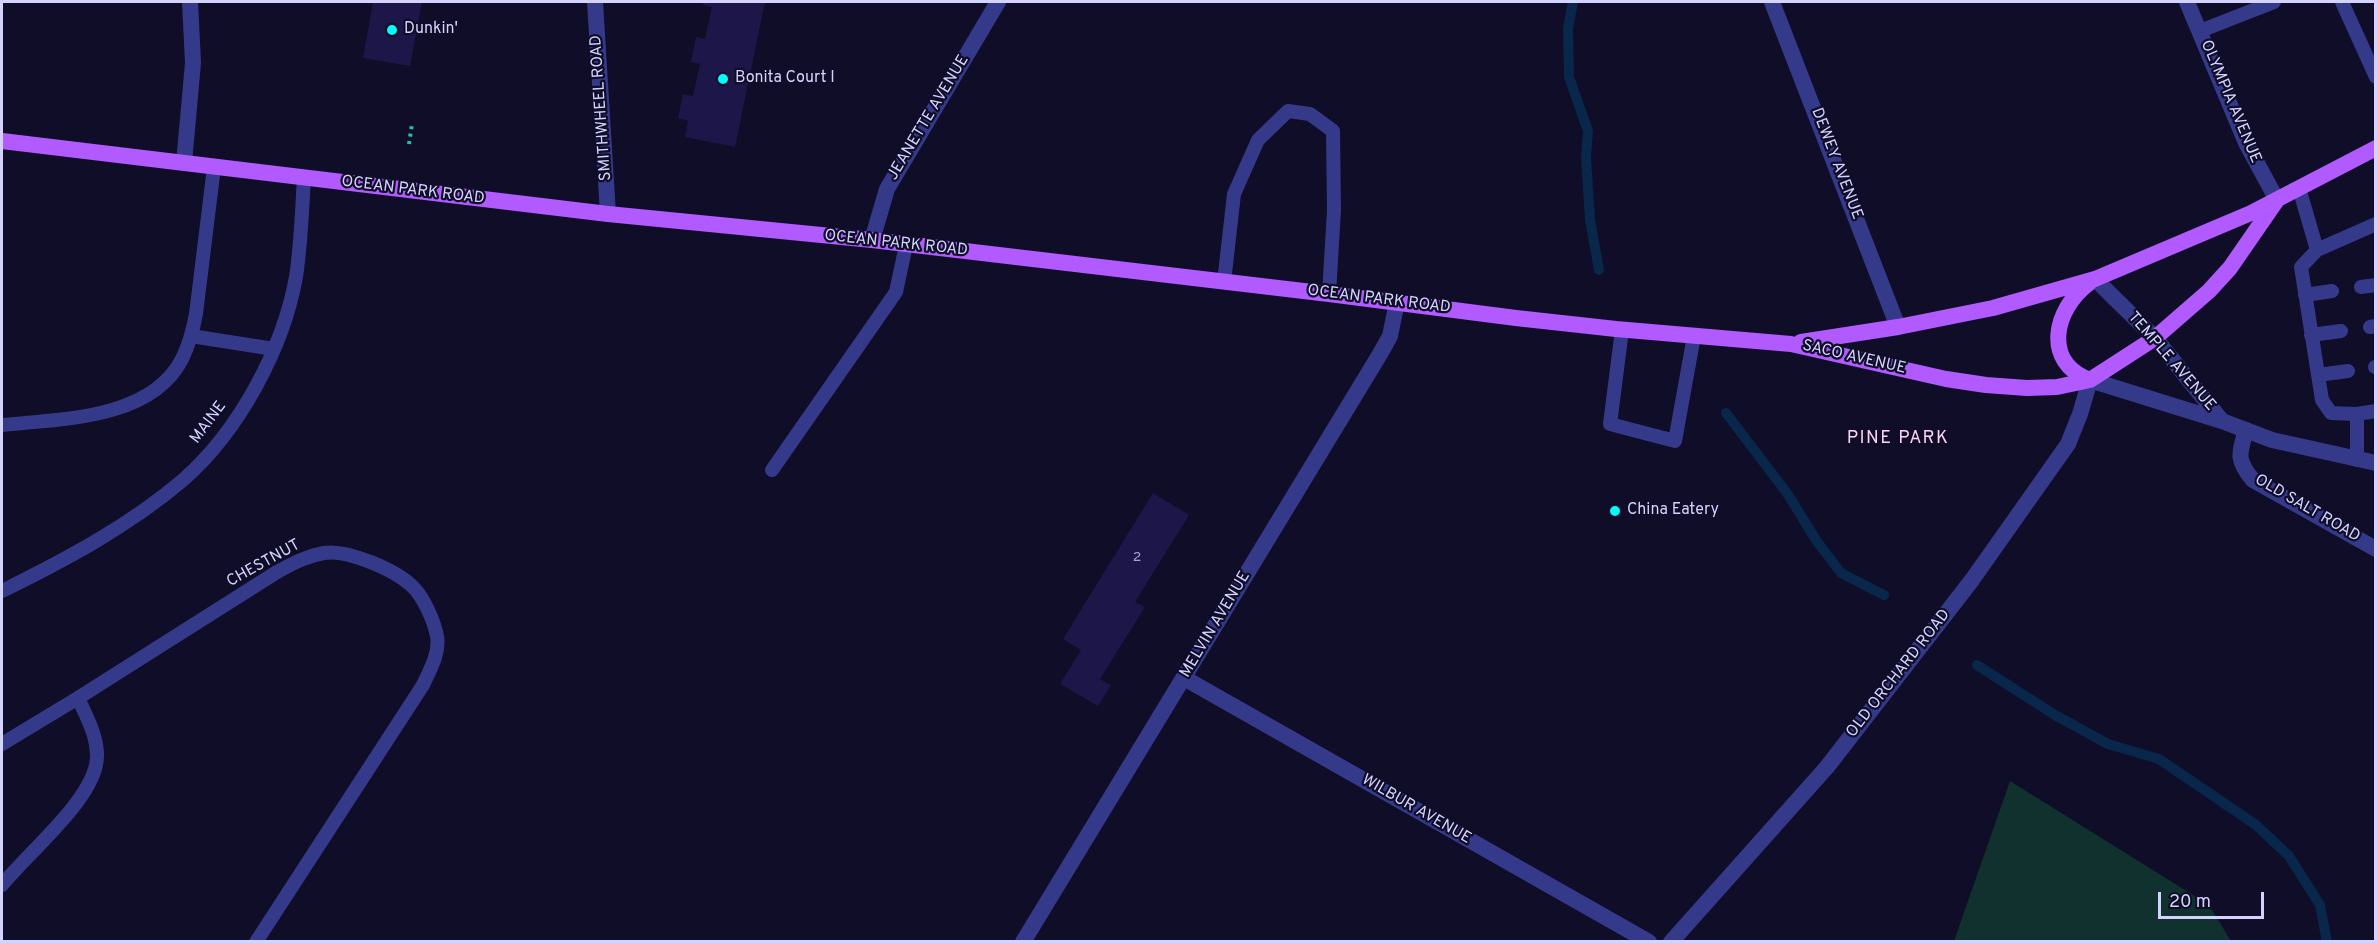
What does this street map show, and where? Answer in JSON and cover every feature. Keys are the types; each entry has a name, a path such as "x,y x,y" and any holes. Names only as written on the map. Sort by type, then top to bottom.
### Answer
{"main road":[{"name":"OCEAN PARK ROAD","path":"2,141 608,214 872,240 1622,330 1791,344"},
{"name":"SACO AVENUE","path":"1791,344 1898,327 1993,308 2095,279 2186,242 2277,200 2376,148"},
{"name":"SACO AVENUE","path":"1791,344 1946,379 1986,385 2057,387 2090,380 2155,339 2210,291 2230,268 2277,200"},
{"path":"2090,380 2079,376 2066,365 2061,358 2058,337 2063,313 2068,304 2095,279"}],"street":[{"path":"184,163 194,63 190,2"},
{"name":"SMITHWHEEL ROAD","path":"595,2 608,214"},
{"name":"JEANETTE AVENUE","path":"872,240 878,214 892,180 998,2"},
{"name":"DEWEY AVENUE","path":"1772,2 1898,327"},
{"name":"OLYMPIA AVENUE","path":"2187,2 2246,143 2277,200"},
{"name":"TEMPLE AVENUE","path":"2095,279 2155,339 2222,421"},
{"name":"MELVIN AVENUE","path":"1023,942 1380,354 1390,336 1397,303"},
{"name":"TEMPLE AVENUE","path":"2090,380 2222,421 2272,440 2376,463"},
{"name":"OLD ORCHARD ROAD","path":"1671,942 1827,767 1972,580 2068,444 2090,380"},
{"name":"OLD SALT ROAD","path":"2246,430 2239,459 2243,469 2253,480 2376,549"},
{"name":"WILBUR AVENUE","path":"1184,678 1649,942"}],"lane":[{"path":"2200,31 2274,2"},
{"path":"2342,2 2372,60 2376,77"},
{"path":"1224,282 1234,194 1258,140 1288,111 1310,114 1333,131 1334,210 1329,294"},
{"path":"2,424 102,414 134,402 157,387 174,370 191,336 214,167"},
{"name":"MAINE","path":"2,591 64,560 108,534 183,480 207,455 234,421 261,377 288,309 301,237 304,177"},
{"path":"2299,188 2317,250"},
{"path":"2376,224 2317,250 2301,267 2322,400 2331,413 2357,414 2376,411"},
{"path":"772,470 896,292 906,245"},
{"path":"2361,287 2376,285"},
{"path":"2305,295 2332,291"},
{"path":"1622,330 1610,424 1675,441 1694,336"},
{"path":"2311,335 2341,331"},
{"path":"191,336 274,349"},
{"path":"2318,375 2348,371"},
{"path":"2357,414 2357,460"},
{"name":"CHESTNUT","path":"2,744 303,558 325,553 358,556 399,576 414,587 429,614 438,638 436,657 423,684 256,942"},
{"path":"2,885 62,821 92,777 96,764 93,733 78,698"}],"path":[{"path":"409,144 412,124"}],"green space":[{"path":"2010,781 2209,905 2231,941 1954,941"}],"building":[{"name":"Dunkin'","path":"373,2 422,2 410,66 363,58"},
{"name":"Bonita Court I","path":"704,2 765,2 735,147 685,137 688,121 678,118 683,94 693,96 700,64 691,62 696,37 705,39 712,7 703,5"},
{"path":"1153,493 1189,515 1135,602 1145,607 1100,679 1111,685 1098,706 1060,684 1081,650 1063,639"}],"waterway":[{"path":"1573,2 1568,28 1569,77 1588,131 1586,158 1590,220 1599,270"},
{"path":"1726,413 1787,493 1816,540 1841,573 1884,595"},
{"path":"1977,665 2055,715 2108,744 2159,759 2256,825 2289,856 2320,905 2327,942"}],"place":[{"name":"Dunkin'","path":"392,30"},
{"name":"Bonita Court I","path":"723,79"},
{"name":"China Eatery","path":"1615,511"}],"district":[{"name":"PINE PARK","path":"1898,439"}]}
